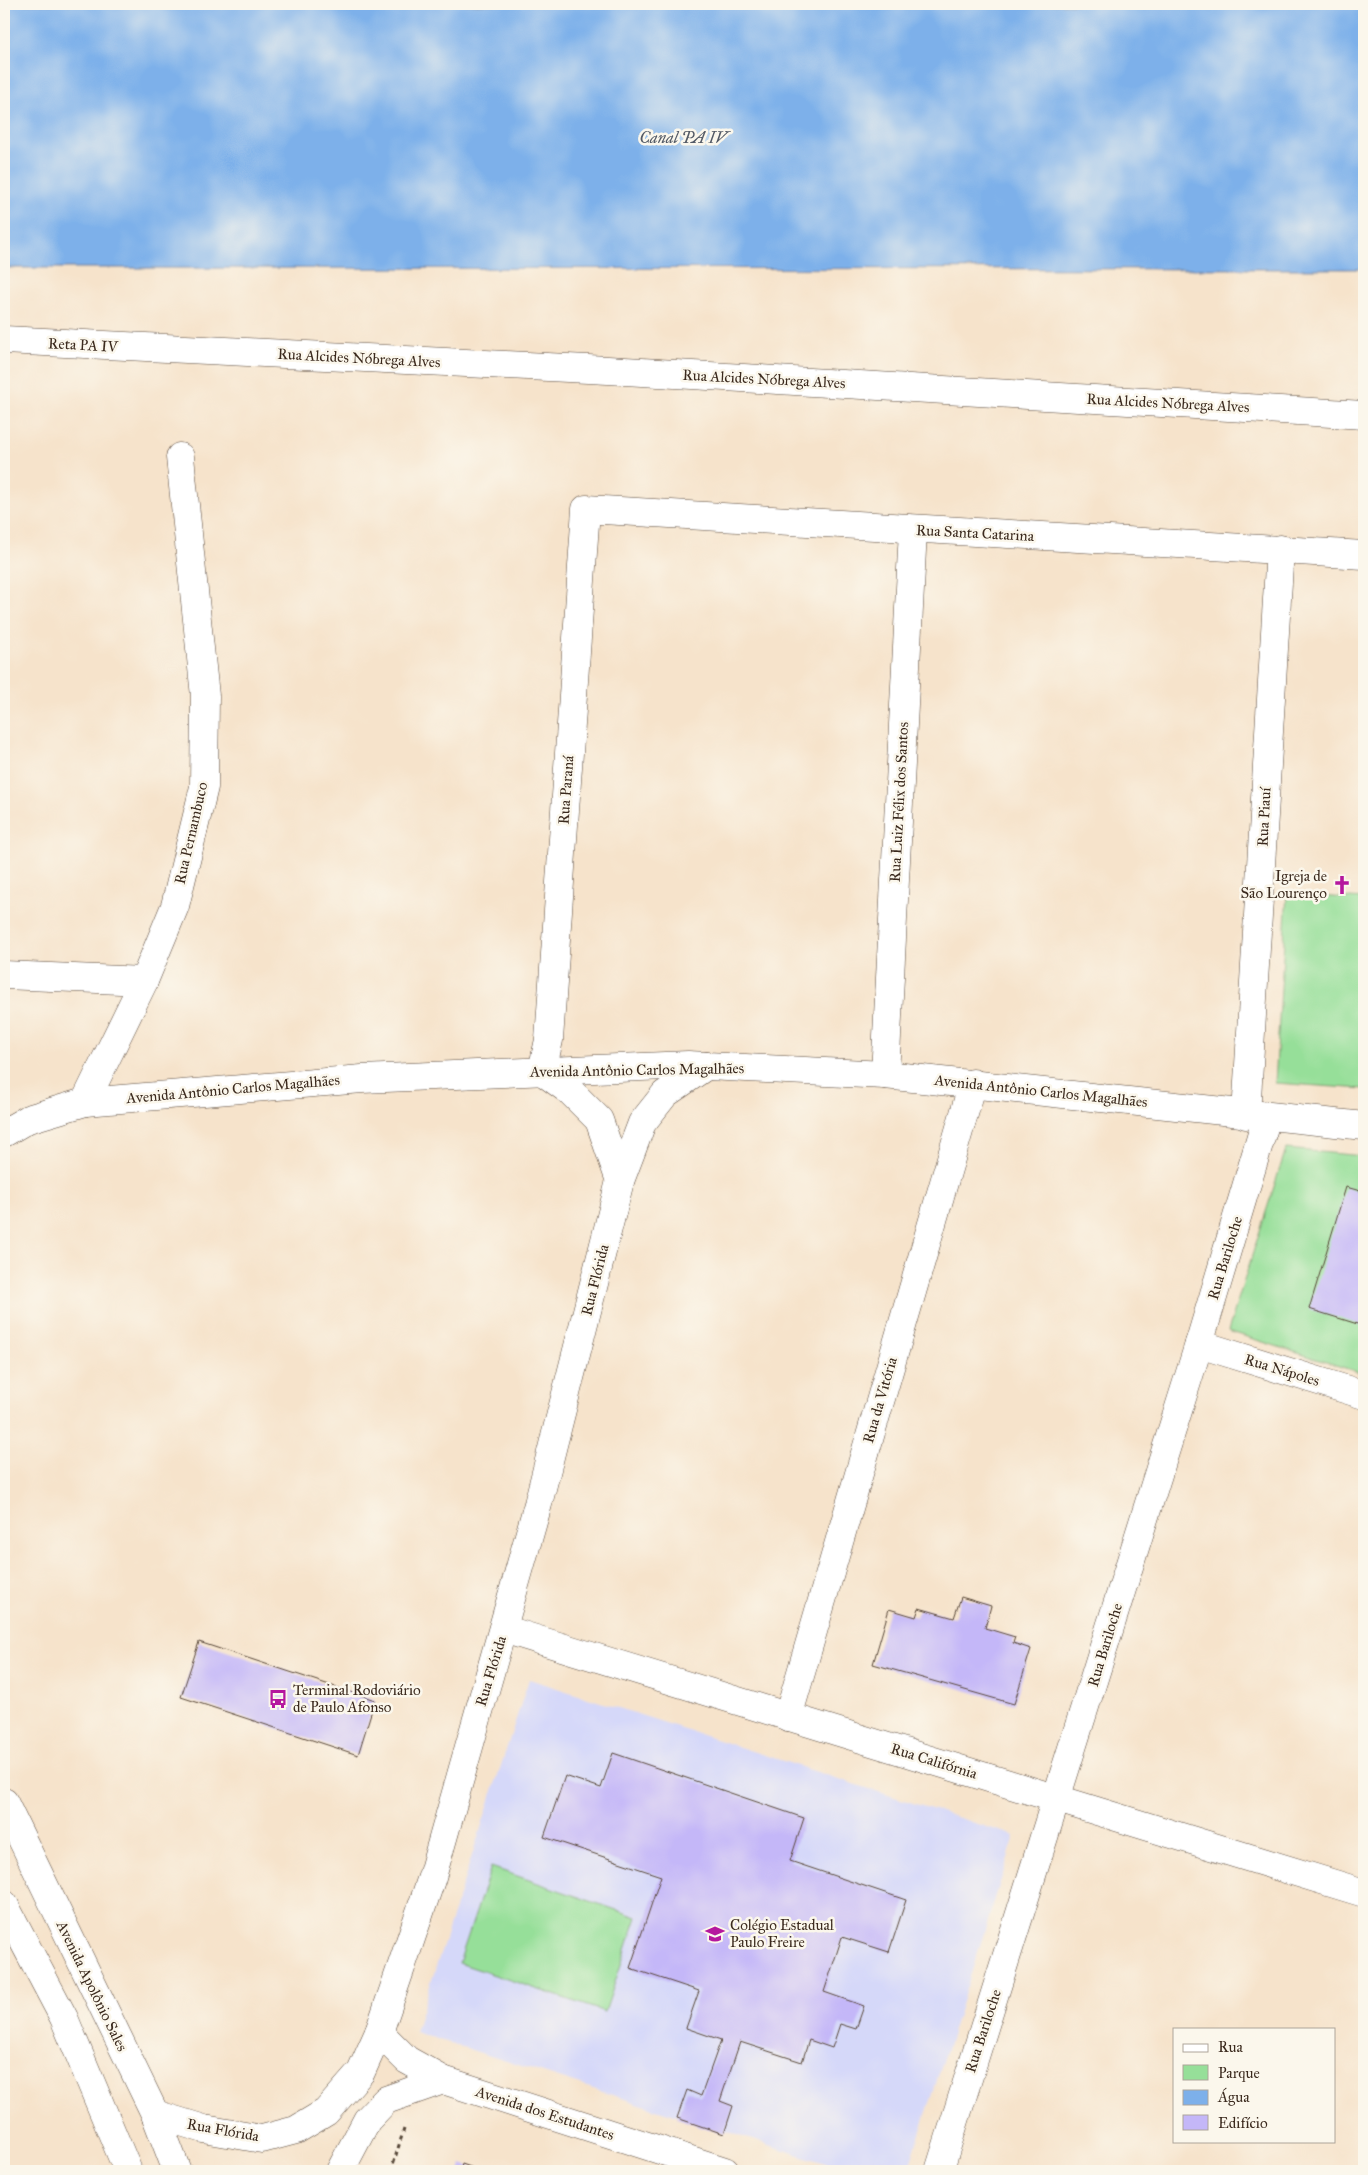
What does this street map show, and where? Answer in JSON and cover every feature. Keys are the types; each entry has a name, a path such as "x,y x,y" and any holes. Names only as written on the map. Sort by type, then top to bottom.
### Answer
{"street":[{"name":"Reta PA IV","path":"4,340 163,350"},
{"name":"Rua Alcides Nóbrega Alves","path":"163,350 608,370 1364,415"},
{"name":"Rua Pernambuco","path":"86,1102 144,982 175,906 204,787 205,696 180,456"},
{"name":"Rua Santa Catarina","path":"586,509 913,530 1364,555"},
{"name":"Rua Paraná","path":"542,1071 549,1040 586,509"},
{"name":"Rua Luiz Félix dos Santos","path":"885,1074 913,530"},
{"name":"Rua Piauí","path":"1257,1116 1280,549"},
{"path":"4,975 144,982"},
{"name":"Avenida Antônio Carlos Magalhães","path":"4,1133 28,1119 86,1102 362,1078 706,1066 885,1074 1257,1116 1364,1126"},
{"name":"Rua Flórida","path":"155,2114 204,2129 262,2139 296,2130 326,2112 361,2072 379,2032 432,1877 538,1504 620,1180 642,1123 665,1094 706,1066"},
{"path":"542,1071 571,1092 599,1120 620,1180"},
{"name":"Rua da Vitória","path":"788,1717 973,1083"},
{"name":"Rua Bariloche","path":"939,2171 1199,1344 1257,1116"},
{"name":"Rua Nápoles","path":"1199,1344 1364,1396"},
{"name":"Rua Califórnia","path":"503,1629 1364,1893"},
{"name":"Avenida Apolônio Sales","path":"4,1802 155,2114 177,2171"},
{"path":"4,1904 64,2018 128,2171"},
{"name":"Avenida dos Estudantes","path":"379,2032 406,2060 443,2080 725,2171"},
{"path":"340,2171 366,2120 386,2100 443,2080"}],"shaded area":[{"name":"Colégio Estadual Paulo Freire","path":"529,1679 1015,1836 908,2171 850,2171 415,2032"}],"green space":[{"path":"1287,894 1364,899 1364,1089 1275,1083"},
{"path":"1286,1149 1364,1156 1364,1374 1228,1331"},
{"path":"491,1867 637,1917 605,2012 459,1963"}],"water":[{"name":"Canal PA IV","path":"4,4 1364,4 1364,269 4,268"}],"building":[{"path":"1346,1187 1364,1192 1364,1326 1309,1309"},
{"path":"961,1597 991,1606 985,1628 1015,1637 1013,1643 1031,1649 1014,1704 873,1664 889,1609 916,1617 919,1608 954,1618"},
{"name":"Terminal Rodoviário de Paulo Afonso","path":"199,1642 375,1700 358,1755 181,1697"},
{"path":"613,1753 804,1818 790,1861 906,1900 889,1952 842,1937 824,1992 864,2006 856,2029 840,2024 832,2048 809,2040 802,2062 740,2042 720,2101 733,2106 724,2134 677,2118 687,2090 701,2096 721,2040 686,2028 699,1991 630,1968 661,1876 544,1837 565,1776 601,1788"},
{"path":"462,2164 482,2171 460,2171"}],"place":[{"name":"Igreja de São Lourenço","path":"1342,885"},
{"name":"Terminal Rodoviário de Paulo Afonso","path":"278,1699"},
{"name":"Colégio Estadual Paulo Freire","path":"715,1934"}]}
